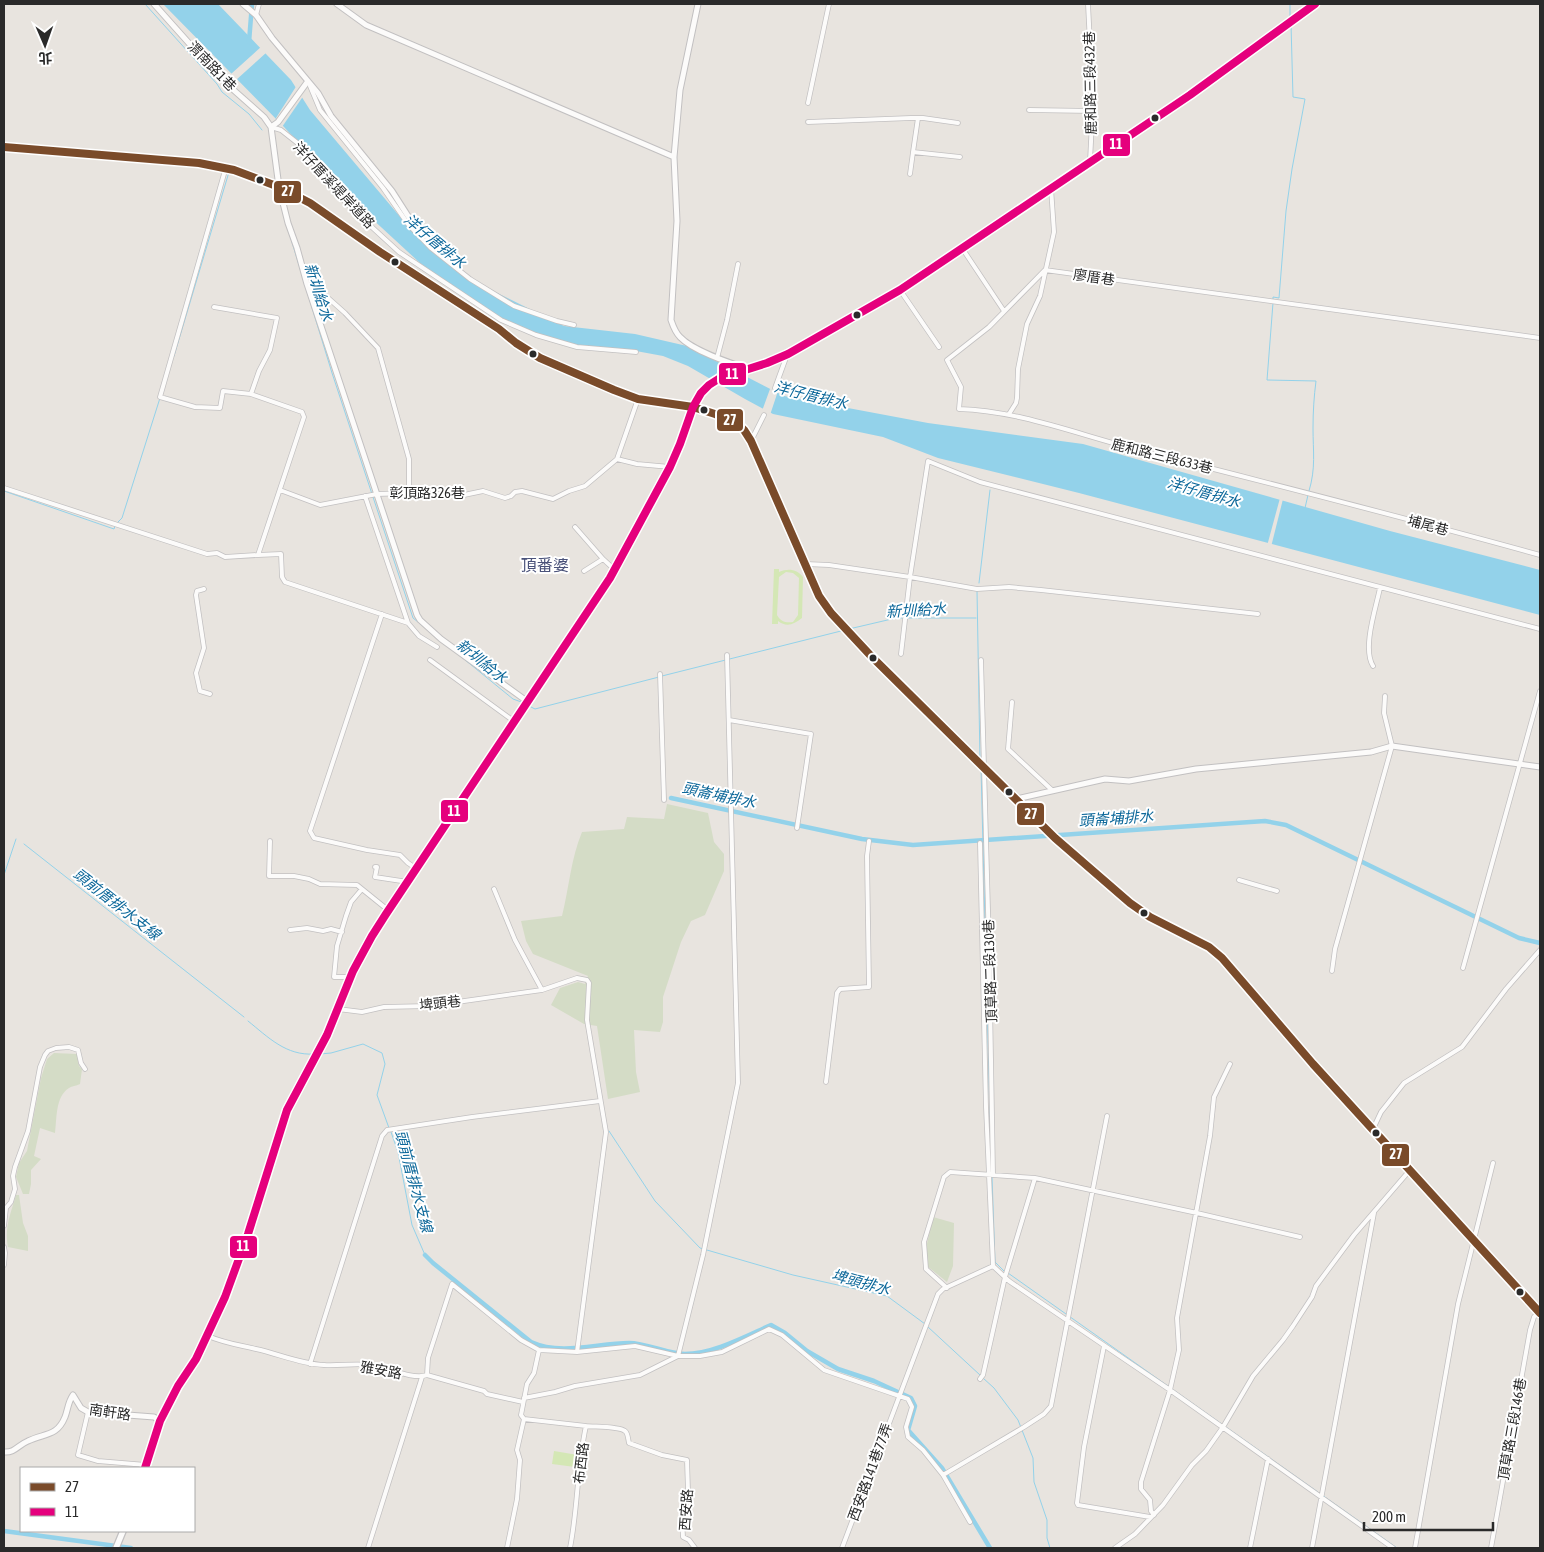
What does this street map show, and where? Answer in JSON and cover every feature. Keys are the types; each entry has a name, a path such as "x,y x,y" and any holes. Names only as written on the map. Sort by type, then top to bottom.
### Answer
{"main road":[{"path":"145,1466 160,1421 208,1336 225,1297 248,1234 287,1110 338,1009 350,977 388,910 615,570 670,467 693,407 702,393 709,385 720,378 788,354 900,290 1190,95 1314,4"},
{"path":"116,1547 123,1532"}],"street":[{"name":"渭南路1巷","path":"154,4 220,78 264,117 271,128"},
{"path":"243,4 256,14 272,38 318,93 331,116 392,191 420,231 439,247"},
{"path":"256,14 259,4"},
{"path":"337,4 366,25 674,157"},
{"path":"698,4 680,90 674,157 677,221 671,320 676,333 682,339 717,358 748,369"},
{"path":"808,102 829,4"},
{"name":"鹿和路三段432巷","path":"1088,4 1092,111 1090,162"},
{"path":"308,81 278,122 271,128 276,187 413,607 420,620 441,639 528,702"},
{"path":"308,81 320,110 383,188 408,224 432,248 470,279 514,306 574,325"},
{"path":"1029,110 1092,111"},
{"path":"910,174 918,118"},
{"path":"808,122 918,118 958,123"},
{"name":"洋仔厝溪堤岸道路","path":"271,128 281,130 300,145 328,183 351,208 399,252 501,320 536,335 577,348 636,352"},
{"path":"4,147 105,154 226,167 310,203 499,329 516,344 540,358 583,378 638,399 693,407 737,423 751,441 822,601 844,627 983,767 1056,838 1120,896 1150,917 1209,946 1222,958 1313,1064 1539,1313"},
{"path":"913,152 960,157"},
{"path":"226,167 160,397 195,408 220,408 223,391 251,394 302,412 304,417 258,555"},
{"path":"1009,414 1016,403 1018,369 1027,324 1040,296 1054,232 1051,188"},
{"path":"962,248 1004,311 1045,270"},
{"path":"717,358 738,264"},
{"name":"廖厝巷","path":"1045,270 1540,338"},
{"path":"307,284 327,297 345,313 378,348 409,459 410,492"},
{"path":"900,290 939,348"},
{"path":"214,307 277,318 270,350 259,371 251,394"},
{"name":"鹿和路三段633巷","path":"1004,311 989,327 947,360 961,387 959,409 1009,414 1115,444 1316,496"},
{"path":"775,388 788,354"},
{"path":"638,399 617,459 637,464 670,467"},
{"path":"751,441 764,414"},
{"name":"彰頂路326巷","path":"280,490 320,505 367,495 410,492 464,495 483,491 505,498 515,492 522,491 553,499 585,486 617,459"},
{"path":"901,654 910,577 928,462 980,482 1540,629"},
{"path":"4,488 207,554 217,553 225,558 281,554 282,577 285,582 408,623"},
{"path":"367,495 408,623 419,636 437,647"},
{"name":"埔尾巷","path":"1316,496 1540,555"},
{"path":"575,527 615,570"},
{"path":"584,572 603,559"},
{"path":"806,564 829,565 977,589 1009,587 1258,614"},
{"path":"1373,666 1370,662 1369,638 1380,588"},
{"path":"204,589 198,591 196,595 204,648 196,673 200,691 210,694"},
{"path":"382,614 310,831 314,838 400,855 417,869"},
{"path":"678,1356 703,1255 738,1083 727,655"},
{"path":"430,660 515,722"},
{"name":"頂草路二段130巷","path":"981,660 989,946 991,1174"},
{"path":"660,674 664,800"},
{"path":"1462,968 1540,691"},
{"path":"1332,971 1335,948 1392,746 1384,713 1385,696"},
{"path":"1012,702 1008,749 1054,791"},
{"path":"729,720 811,734 797,828"},
{"path":"1016,799 1105,779 1129,782 1196,769 1371,752 1392,746 1540,767"},
{"path":"270,841 269,876 294,876 309,879 320,884 357,885 388,910"},
{"path":"826,1082 837,993 840,989 869,988 867,856 869,841"},
{"path":"980,843 994,1266 1005,1277 1223,1427 1393,1548"},
{"path":"375,867 377,867 376,877 408,882"},
{"path":"1240,880 1276,891"},
{"path":"350,977 334,977 337,946 351,902 362,889"},
{"path":"494,889 515,940 542,990"},
{"path":"290,930 307,928 323,931 331,929 342,932"},
{"path":"1373,1129 1381,1112 1404,1083 1462,1047 1506,989 1540,950"},
{"name":"埤頭巷","path":"338,1009 362,1012 384,1007 429,1006 542,990 577,978 587,980 587,1020 600,1101"},
{"path":"4,1226 6,1208 11,1202 15,1189 13,1176 15,1167 28,1131 38,1076 45,1056 48,1051 56,1048 78,1050 81,1062 86,1069"},
{"path":"1152,1516 1150,1500 1141,1489 1141,1482 1170,1390 1179,1350 1177,1318 1210,1136 1214,1097 1230,1064"},
{"path":"310,1364 381,1140 386,1130 600,1101 606,1132 577,1352"},
{"path":"944,1474 1044,1414 1050,1406 1107,1116"},
{"path":"1415,1548 1456,1313 1492,1163"},
{"path":"1115,1548 1135,1534 1152,1516 1206,1451 1223,1427 1253,1376 1283,1340 1312,1296 1316,1286 1374,1211 1410,1170"},
{"path":"994,1266 947,1288 926,1269 924,1242 944,1177 950,1172 1035,1178 1300,1237"},
{"path":"980,1379 983,1375 1005,1277 1035,1178"},
{"path":"1312,1548 1374,1211"},
{"path":"4,1246 4,1265"},
{"path":"368,1548 452,1284 520,1340 539,1350 577,1352 635,1346 678,1356 700,1356 722,1352 769,1329 782,1335 824,1370 908,1399 911,1404 906,1427 908,1437 923,1450 944,1474 970,1522"},
{"name":"西安路141巷77弄","path":"842,1548 898,1395 938,1294 947,1288"},
{"name":"頂草路三段146巷","path":"1491,1548 1530,1330 1539,1313"},
{"name":"雅安路","path":"208,1336 226,1343 257,1349 310,1364 370,1365 424,1376 484,1391 487,1394 524,1400 575,1386 640,1375 678,1356"},
{"path":"1104,1346 1085,1439 1077,1504 1152,1516"},
{"path":"507,1548 517,1499 520,1460 517,1450 524,1418 521,1415 527,1384 534,1373 539,1350"},
{"name":"南軒路","path":"4,1452 11,1452 28,1440 50,1434 60,1427 66,1415 69,1400 73,1395 80,1408 88,1412 154,1417 160,1421"},
{"path":"88,1412 78,1456 98,1461 145,1466"},
{"name":"布西路","path":"524,1418 586,1426 570,1548"},
{"name":"西安路","path":"586,1426 625,1431 629,1443 662,1455 687,1460 688,1491 685,1498 682,1520 683,1537 695,1548"},
{"path":"1250,1548 1268,1459"}],"green space":[{"path":"774,569 779,569 779,572 789,570 801,574 803,577 802,618 790,624 778,621 778,624 772,624","holes":["786,572 793,573 799,578 798,615 793,622 786,622 782,621 777,615 779,577"]},
{"path":"667,804 708,813 714,842 724,854 724,871 705,915 691,921 681,942 663,997 663,1022 660,1032 634,1030 636,1072 640,1092 608,1099 597,1026 584,1024 551,1005 560,988 578,982 585,984 588,976 533,954 526,941 521,921 562,916 578,842 582,832 624,829 627,817 664,819"},
{"path":"54,1053 77,1054 79,1066 82,1069 80,1084 69,1088 61,1097 55,1133 40,1128 34,1156 41,1159 31,1170 29,1194 23,1194 16,1177 19,1163 27,1151 41,1078 47,1059"},
{"path":"16,1195 19,1195 23,1223 28,1236 28,1251 8,1247 7,1227"},
{"path":"933,1217 954,1223 953,1266 947,1282 927,1266 926,1248"},
{"path":"554,1451 578,1455 575,1467 552,1464"}],"water":[{"name":"洋仔厝排水","path":"163,4 218,4 291,80 310,110 407,225 469,279 564,326 635,334 687,346 784,396 928,423 1083,444 1390,531 1540,570 1540,615 1079,493 938,458 883,437 773,414 688,366 663,356 636,351 578,346 536,334 502,319 469,299 420,263 356,204 284,127"}],"pier":[{"path":"262,46 267,52 236,80 231,74"},
{"path":"297,85 304,95 282,127 276,118"},
{"path":"729,367 746,375 725,381 717,386 707,380"},
{"path":"770,389 778,391 770,415 762,411"},
{"path":"1280,498 1283,499 1271,547 1267,546"}],"waterway":[{"path":"145,4 217,84 222,92 249,114 262,130"},
{"path":"249,42 252,4"},
{"path":"1290,4 1290,18"},
{"path":"1273,299 1273,297 1279,298 1286,211 1305,99 1293,97 1291,24"},
{"path":"4,151 97,159"},
{"path":"174,356 229,172"},
{"name":"新圳給水","path":"278,195 284,216"},
{"name":"新圳給水","path":"288,229 332,373 413,618 423,626"},
{"path":"1273,303 1267,380 1316,381 1313,416 1313,467 1309,491"},
{"path":"117,523 122,518 160,398"},
{"path":"979,583 990,490"},
{"path":"4,491 114,529 115,526"},
{"path":"1305,508 1308,495"},
{"path":"977,590 980,760"},
{"name":"新圳給水","path":"849,629 896,618 904,618"},
{"name":"新圳給水","path":"908,618 976,618"},
{"name":"新圳給水","path":"662,676 845,630"},
{"name":"新圳給水","path":"459,655 513,699 524,703"},
{"name":"新圳給水","path":"527,705 535,709 659,677"},
{"path":"981,767 990,1120"},
{"name":"頭崙埔排水","path":"671,798 862,839 913,845 1265,821 1286,825 1519,938 1540,943"},
{"name":"頭前厝排水支線","path":"4,875 16,839"},
{"name":"頭前厝排水支線","path":"24,844 244,1017"},
{"name":"頭前厝排水支線","path":"248,1021 286,1049 304,1054 314,1054"},
{"name":"頭前厝排水支線","path":"320,1054 331,1053 363,1044 382,1053 385,1064 377,1095 389,1128"},
{"name":"埤頭排水","path":"609,1131 655,1201 700,1248 793,1275 887,1296 925,1324"},
{"name":"頭前厝排水支線","path":"391,1132 398,1152 412,1225 425,1255"},
{"path":"992,1177 995,1262 1004,1271"},
{"path":"425,1255 531,1342 543,1346 580,1348 636,1343 678,1354 696,1353 729,1344 771,1325 785,1333 807,1351 838,1369 874,1381 911,1398 915,1406 908,1430 942,1468 990,1548"},
{"path":"1008,1273 1397,1548"},
{"name":"埤頭排水","path":"928,1327 980,1375"},
{"name":"埤頭排水","path":"983,1378 994,1388 1018,1420 1033,1458 1034,1482 1047,1520 1047,1538 1050,1548"},
{"path":"4,1531 131,1548"}],"transit line":[{"name":"11","path":"145,1467 160,1421 178,1386 196,1359 225,1297 248,1234 287,1110 327,1035 353,971 386,914 610,578 670,467 693,407 701,393 720,378 788,354 900,290 1190,95 1315,4"},
{"name":"27","path":"4,147 199,163 234,170 279,187 310,203 380,252 499,329 516,343 540,358 638,399 693,407 737,423 751,441 819,596 831,613 871,656 1055,838 1130,903 1150,917 1209,947 1222,958 1313,1064 1540,1313"}],"district":[{"name":"頂番婆","path":"545,565"}]}
